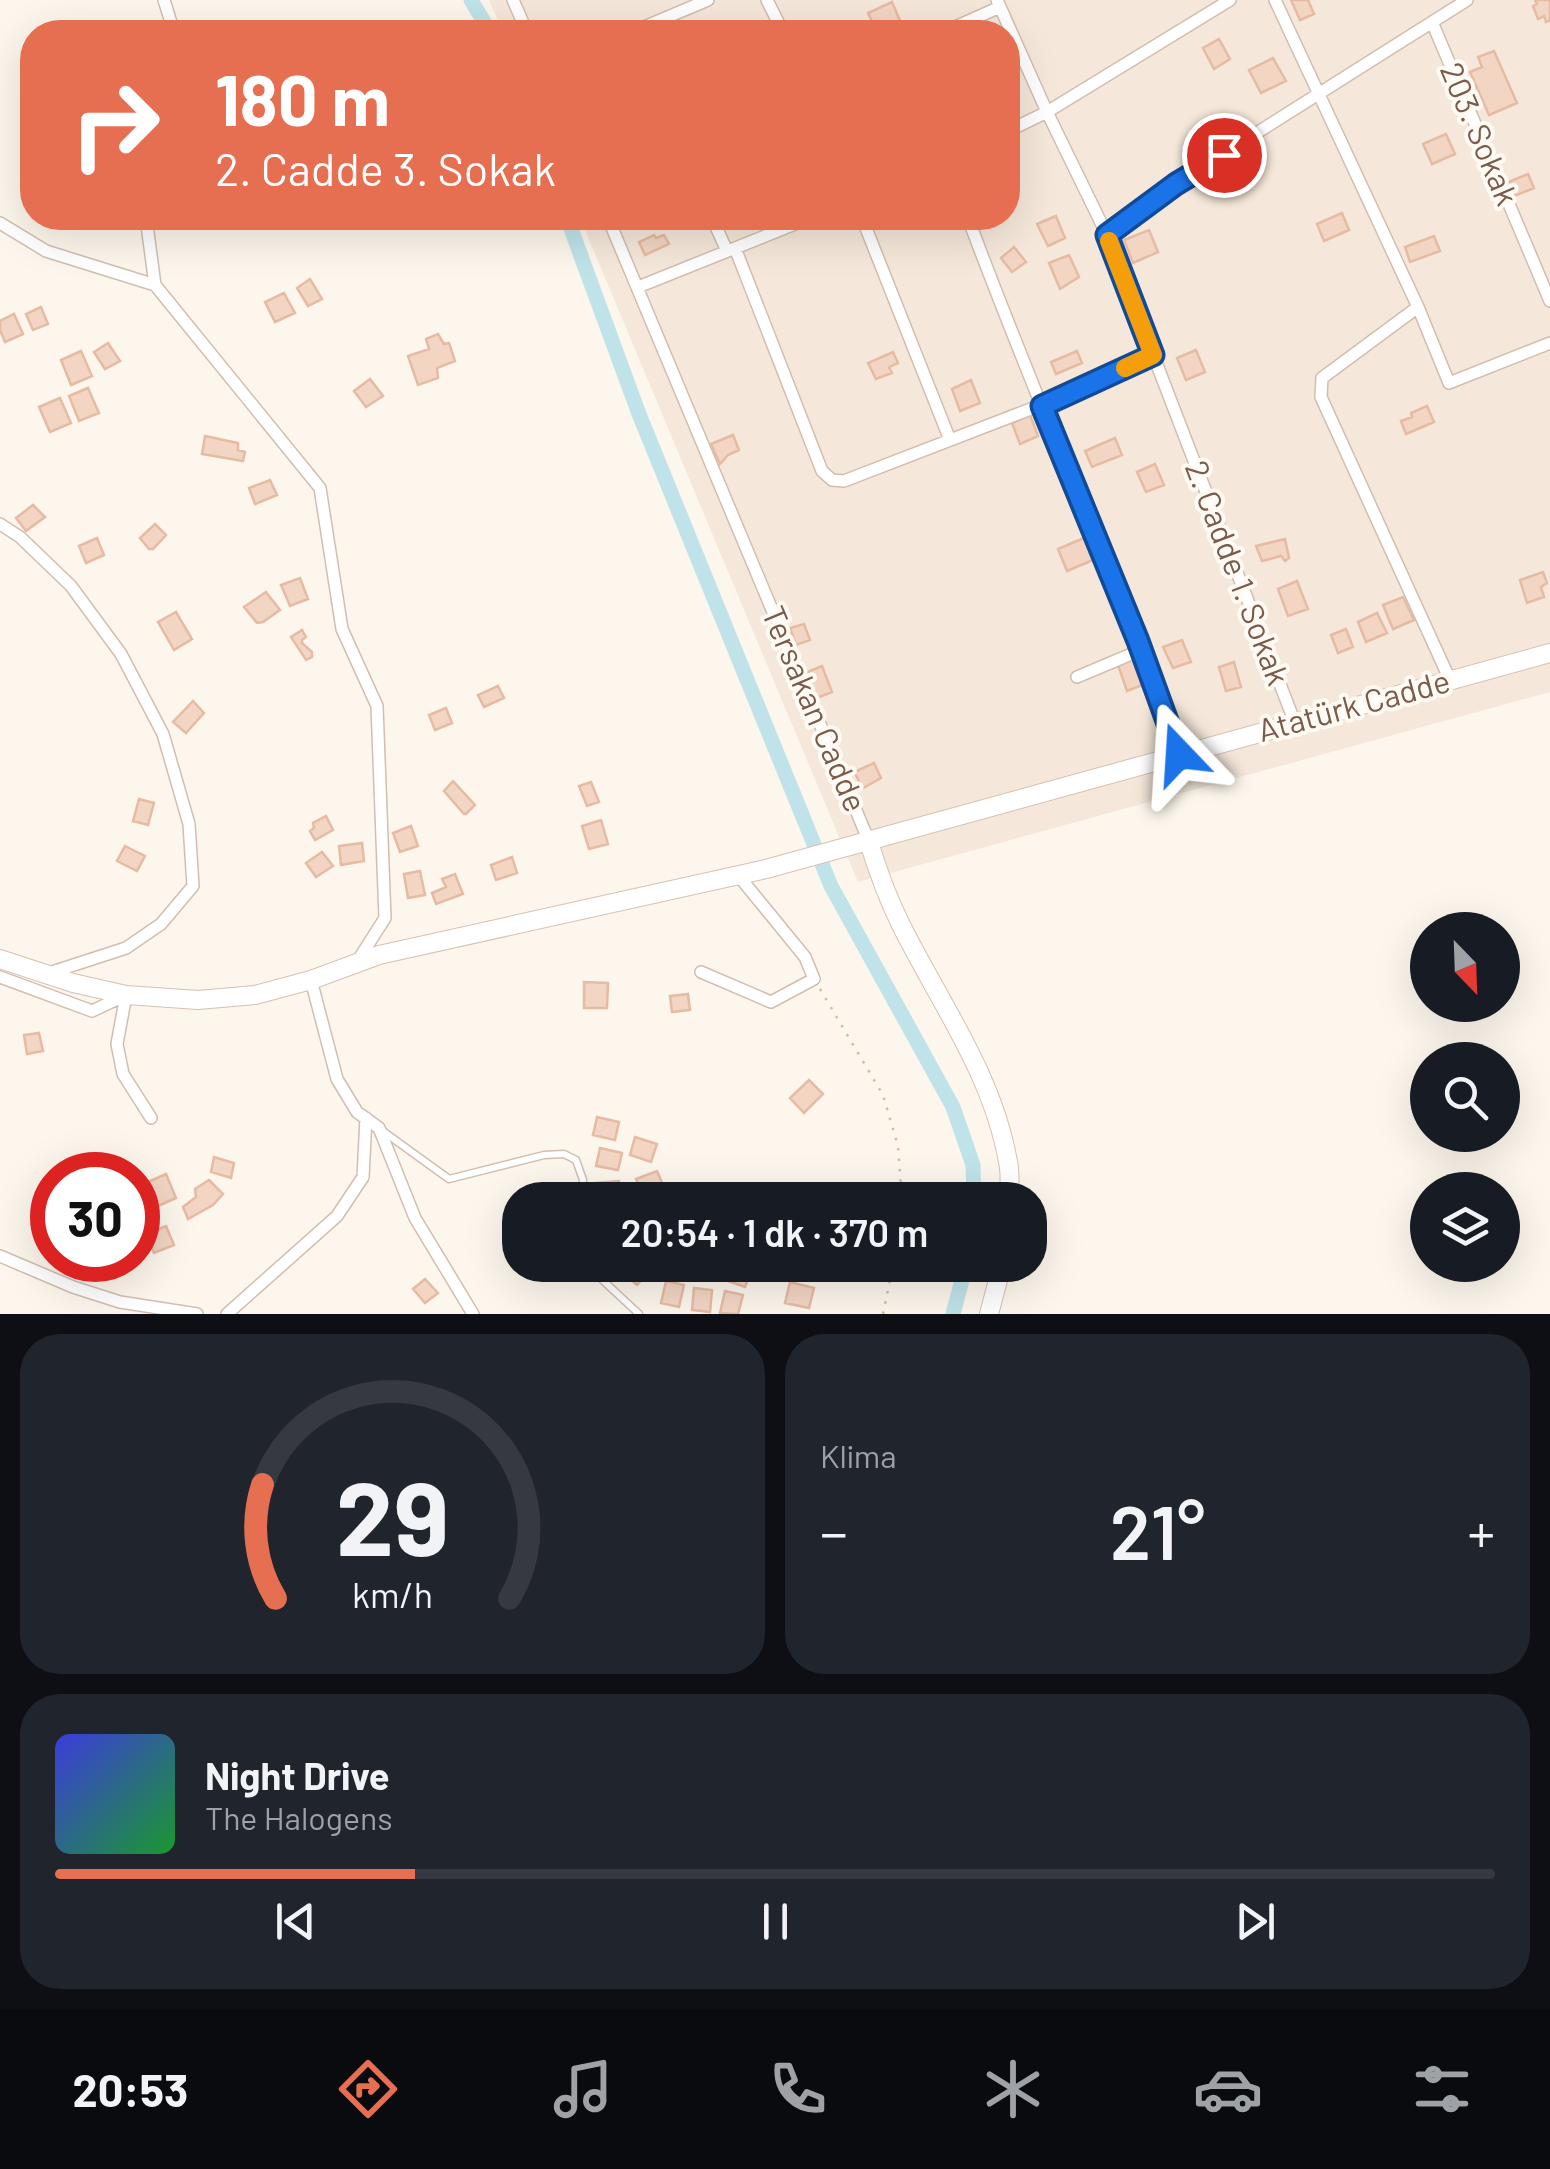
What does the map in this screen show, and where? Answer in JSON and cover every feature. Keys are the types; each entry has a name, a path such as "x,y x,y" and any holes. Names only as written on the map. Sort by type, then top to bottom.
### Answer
{"main road":[{"name":"Atatürk Cadde","path":"0,959 73,984 126,995 198,1000 255,995 379,955 766,869 1550,653"},
{"name":"Tersakan Cadde","path":"868,840 901,924 972,1054 997,1116 1010,1166 1010,1182"},
{"path":"989,1314 997,1282"}],"street":[{"path":"663,20 708,0"},
{"path":"1020,124 1230,0"},
{"path":"1275,0 1418,307 1449,383 1550,343"},
{"path":"1107,235 1176,184 1466,0"},
{"path":"968,20 999,4"},
{"name":"203. Sokak","path":"1432,22 1550,301"},
{"name":"2. Cadde 1. Sokak","path":"1020,52 1107,235 1295,723"},
{"path":"0,223 46,251 155,285"},
{"path":"148,230 155,285 320,488 342,629 377,706 385,918 355,965"},
{"name":"Tersakan Cadde","path":"613,230 868,840"},
{"path":"719,230 731,250 822,471 832,480 844,481 1042,406 1153,355"},
{"path":"638,287 780,230"},
{"path":"867,230 950,440"},
{"path":"973,230 1179,754"},
{"path":"1418,307 1322,378 1321,397 1450,680"},
{"path":"0,524 20,537 71,586 121,654 163,734 189,824 193,886 161,924 126,948 45,974"},
{"path":"1077,676 1141,650"},
{"path":"700,972 771,1002 814,979 805,958 738,875"},
{"path":"0,977 92,1011 126,995"},
{"path":"311,980 338,1079 357,1112 379,1128 415,1218 473,1314"},
{"path":"126,995 117,1044 120,1060 124,1074 151,1118"},
{"path":"227,1314 336,1216 362,1177 366,1118"},
{"path":"0,1256 74,1288 120,1302 197,1314"}],"lane":[{"path":"379,1128 449,1179 564,1154 576,1160 583,1182"},
{"path":"605,1282 640,1314"}],"path":[{"path":"814,979 884,1095 898,1146 901,1182"},
{"path":"883,1314 890,1282"}],"shaded area":[{"path":"489,0 1550,0 1550,692 858,882 585,230 1020,230 1020,20 498,20"}],"building":[{"path":"1291,0 1308,0 1314,14 1300,20"},
{"path":"1535,0 1550,0 1550,20 1546,22 1544,16 1538,19"},
{"path":"892,2 900,20 871,20 868,13"},
{"path":"1219,39 1230,59 1214,69 1203,48"},
{"path":"1494,51 1517,103 1489,115 1470,72 1482,67 1478,57"},
{"path":"1273,58 1286,81 1261,93 1249,70"},
{"path":"1446,134 1455,154 1432,164 1423,144"},
{"path":"1528,174 1534,188 1512,197 1506,183"},
{"path":"1342,213 1349,230 1324,241 1317,224"},
{"path":"1056,216 1065,238 1048,246 1037,224"},
{"path":"1149,230 1158,252 1133,263 1124,240"},
{"path":"664,235 669,244 645,255 639,242"},
{"path":"1434,236 1440,251 1410,262 1405,247"},
{"path":"1014,247 1026,262 1012,272 1001,258"},
{"path":"1069,255 1079,277 1060,289 1049,263"},
{"path":"310,279 322,299 308,306 297,288"},
{"path":"284,293 295,313 275,322 265,302"},
{"path":"41,307 48,324 33,330 26,314"},
{"path":"14,314 23,334 5,342 0,321"},
{"path":"438,334 444,344 449,343 455,361 437,368 438,378 418,385 408,356 429,349 426,339"},
{"path":"108,343 120,361 105,369 94,352"},
{"path":"1196,350 1205,372 1186,380 1177,358"},
{"path":"81,351 92,376 71,385 61,360"},
{"path":"1077,351 1082,363 1056,374 1051,362"},
{"path":"893,352 898,363 889,367 892,373 876,379 868,363"},
{"path":"370,379 383,396 366,407 354,391"},
{"path":"971,380 980,403 960,411 952,389"},
{"path":"88,388 99,413 79,421 69,396"},
{"path":"60,398 71,423 50,432 39,407"},
{"path":"1427,406 1434,422 1406,434 1401,421"},
{"path":"1030,415 1038,436 1020,444 1012,423"},
{"path":"733,435 739,450 720,464 711,444"},
{"path":"205,436 238,443 238,450 245,452 243,461 202,454"},
{"path":"1115,438 1122,455 1092,467 1085,451"},
{"path":"1155,464 1164,485 1146,492 1137,472"},
{"path":"270,480 277,495 255,504 249,488"},
{"path":"33,505 45,517 26,531 16,518"},
{"path":"155,524 166,535 149,549 140,538"},
{"path":"97,538 104,555 86,563 79,546"},
{"path":"1084,538 1093,560 1067,571 1058,549"},
{"path":"1285,539 1289,558 1262,561 1256,546"},
{"path":"1543,572 1547,583 1541,587 1544,597 1527,603 1520,580"},
{"path":"300,578 308,599 290,606 281,585"},
{"path":"1297,581 1308,609 1288,616 1278,589"},
{"path":"266,592 280,610 257,623 244,607"},
{"path":"1403,597 1414,620 1393,629 1383,605"},
{"path":"176,612 192,639 174,650 158,622"},
{"path":"1377,613 1387,633 1366,642 1358,622"},
{"path":"804,624 810,640 796,645 790,628"},
{"path":"1346,629 1353,647 1338,653 1331,635"},
{"path":"302,630 306,637 302,643 312,652 306,660 291,637"},
{"path":"1182,640 1191,662 1173,668 1163,647"},
{"path":"1136,657 1145,684 1127,691 1118,665"},
{"path":"1234,662 1241,687 1226,691 1219,667"},
{"path":"822,666 832,692 814,699 805,673"},
{"path":"498,686 504,698 484,707 478,695"},
{"path":"193,701 204,713 186,733 173,722"},
{"path":"446,708 452,723 435,730 429,715"},
{"path":"874,763 881,778 863,788 854,772"},
{"path":"453,781 475,805 466,814 444,791"},
{"path":"591,782 599,802 587,806 579,786"},
{"path":"139,799 154,803 148,825 133,821"},
{"path":"326,816 333,830 315,840 310,831 313,823"},
{"path":"601,820 608,844 589,849 582,826"},
{"path":"411,826 418,846 400,852 393,833"},
{"path":"362,843 364,861 341,865 339,846"},
{"path":"125,846 145,856 137,871 117,861"},
{"path":"322,852 333,866 316,877 306,863"},
{"path":"512,857 517,873 496,880 491,865"},
{"path":"420,871 425,895 408,898 404,874"},
{"path":"455,874 463,894 436,904 432,893 446,887 442,879"},
{"path":"584,982 608,983 607,1008 584,1008"},
{"path":"688,994 690,1010 672,1012 670,996"},
{"path":"39,1033 43,1051 27,1054 24,1035"},
{"path":"809,1080 823,1094 804,1113 790,1098"},
{"path":"597,1117 619,1122 615,1140 593,1135"},
{"path":"635,1137 657,1144 651,1162 630,1155"},
{"path":"600,1148 622,1153 618,1170 596,1166"},
{"path":"214,1157 234,1163 231,1178 211,1172"},
{"path":"657,1171 662,1182 637,1182 636,1179"},
{"path":"166,1174 176,1198 160,1205 160,1177"},
{"path":"209,1180 223,1194 213,1205 188,1219 183,1207 196,1197 195,1189"},
{"path":"166,1226 174,1245 160,1251 160,1228"},
{"path":"425,1279 438,1293 425,1303 413,1289"},
{"path":"666,1282 684,1285 679,1307 661,1303"},
{"path":"790,1282 814,1288 809,1308 785,1303"},
{"path":"694,1288 712,1290 710,1312 692,1310"},
{"path":"725,1291 743,1295 738,1314 720,1313"}],"waterway":[{"path":"471,0 483,20"},
{"path":"571,230 639,414 831,886 953,1107 973,1165 973,1182"},
{"path":"953,1314 961,1282"}],"slow traffic":[{"path":"1109,241 1153,355 1125,368"}],"route":[{"path":"1179,754 1138,641 1042,406 1153,355 1107,235 1176,184 1224,155"}]}
